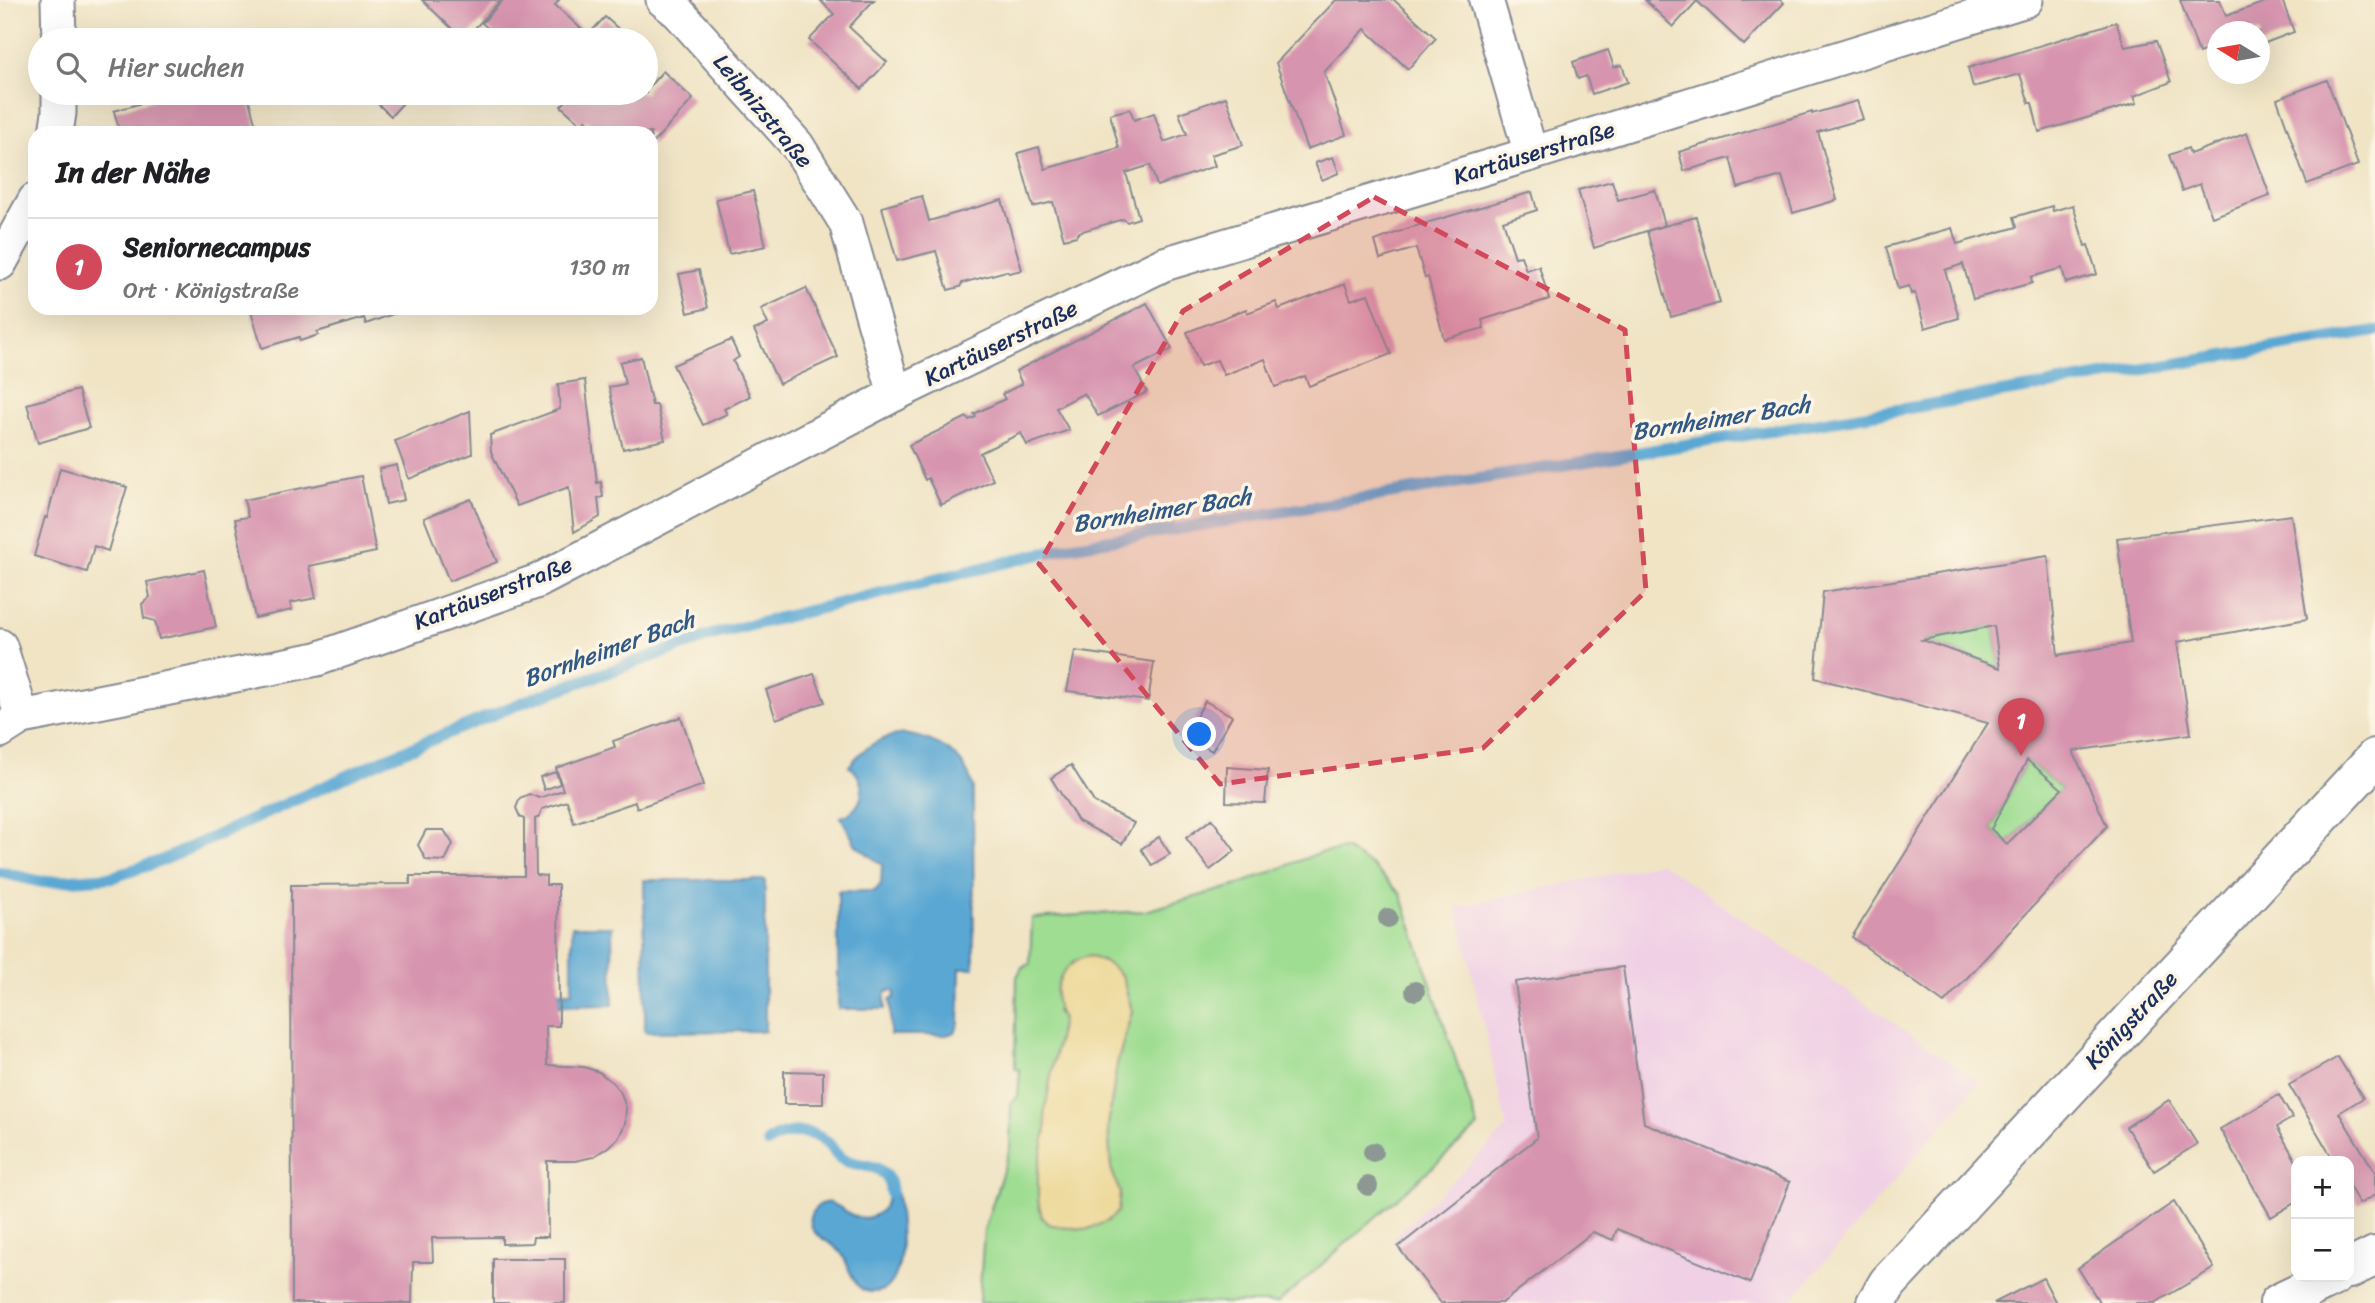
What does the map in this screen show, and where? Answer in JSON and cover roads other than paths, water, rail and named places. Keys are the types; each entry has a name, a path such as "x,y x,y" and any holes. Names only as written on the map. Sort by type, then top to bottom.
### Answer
{"street":[{"path":"58,0 58,28"},
{"name":"Leibnizstraße","path":"663,0 678,12 797,145 846,223 895,394"},
{"path":"1486,0 1531,154"},
{"name":"Kartäuserstraße","path":"11,724 317,659 538,581 895,394 1164,264 1531,154 2026,0"},
{"path":"57,126 60,105"},
{"path":"0,263 28,213"},
{"path":"0,646 11,724"},
{"name":"Königstraße","path":"1848,1303 1882,1293 2221,921 2375,758"},
{"path":"2354,1266 2375,1256"},
{"path":"2279,1303 2323,1282"}],"water":[{"path":"904,734 928,740 948,750 963,766 973,788 974,968 960,968 959,1023 955,1032 947,1035 890,1035 890,1000 895,993 891,990 885,993 885,1009 838,1009 838,891 875,891 881,884 882,865 856,845 841,817 855,808 862,794 860,779 849,766 873,744"},
{"path":"644,880 765,880 765,1031 645,1032"},
{"path":"572,926 612,926 613,1005 558,1006 558,992 572,992"},
{"path":"888,1194 897,1194 901,1246 898,1269 886,1288 877,1292 866,1291 860,1288 852,1277 841,1253 812,1228 811,1214 819,1205 827,1203 859,1218 868,1218 882,1209"}],"waterway":[{"name":"Bornheimer Bach","path":"0,872 42,882 113,877 163,860 385,759 526,701 715,634 1068,547 2375,331"},
{"path":"768,1142 791,1133 815,1135 829,1144 841,1159 881,1171 886,1176 891,1194"}],"place":[{"name":"Seniornecampus","path":"2021,756"}]}
